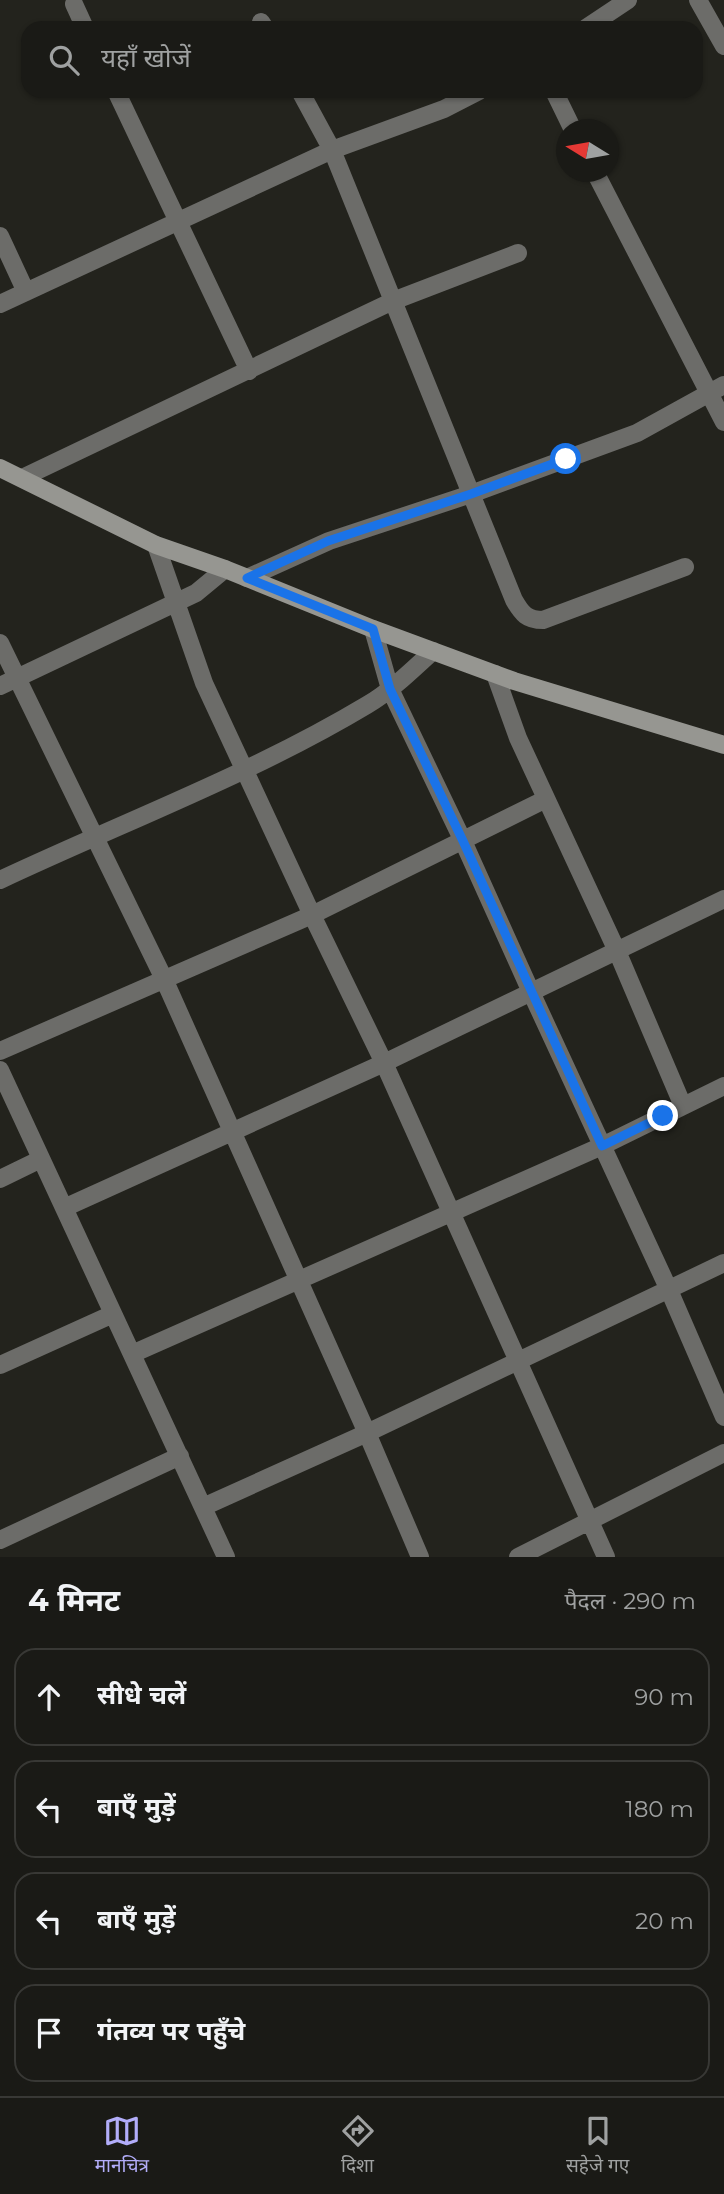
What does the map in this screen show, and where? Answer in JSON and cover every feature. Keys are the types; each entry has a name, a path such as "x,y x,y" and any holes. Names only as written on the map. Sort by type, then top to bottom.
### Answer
{"street":[{"path":"596,21 628,0"},
{"path":"698,0 724,46"},
{"path":"74,4 82,21"},
{"path":"119,98 249,371"},
{"path":"304,98 332,149 514,600 522,614 531,621 543,620 685,567"},
{"path":"0,304 332,149 444,109 465,98"},
{"path":"557,98 568,119"},
{"path":"601,182 716,389 724,422"},
{"path":"0,236 26,292"},
{"path":"22,478 393,301 518,253"},
{"path":"247,578 328,541 471,494 637,433 716,389"},
{"path":"0,468 156,545 225,569 373,629 495,674 724,746"},
{"path":"156,545 204,683 453,1212 606,1557"},
{"path":"8,683 176,603 206,586 225,569"},
{"path":"373,629 390,689 463,841 669,1290 724,1417"},
{"path":"0,643 8,683 93,836 164,979 367,1433 419,1557"},
{"path":"0,880 244,770 368,705 433,651"},
{"path":"495,674 518,738 617,951 683,1106"},
{"path":"0,1051 312,915 546,799"},
{"path":"64,1208 384,1063 724,900"},
{"path":"0,1070 226,1557"},
{"path":"132,1354 602,1146 724,1086"},
{"path":"0,1179 41,1159"},
{"path":"203,1507 367,1433 724,1263"},
{"path":"0,1365 113,1314"},
{"path":"518,1557 724,1453"},
{"path":"0,1540 180,1456"}],"route":[{"path":"566,459 471,494 328,541 247,578 373,629 390,689 463,841 602,1146 663,1116"}]}
